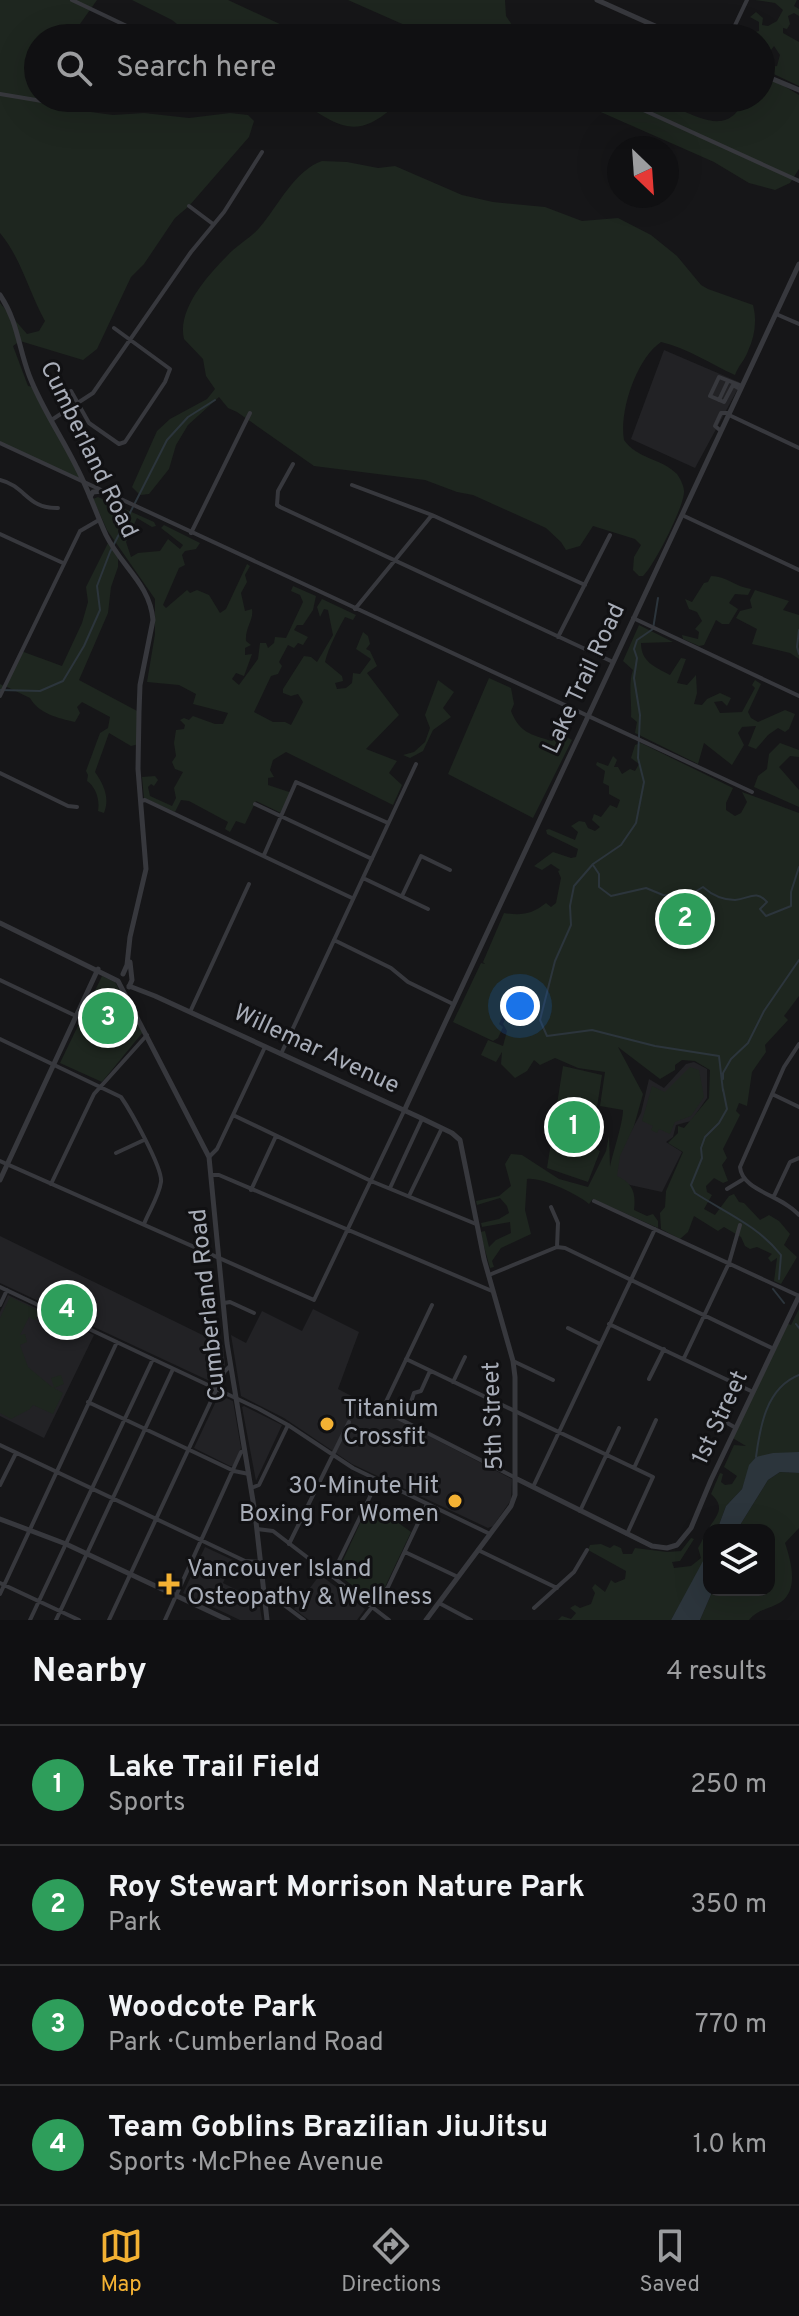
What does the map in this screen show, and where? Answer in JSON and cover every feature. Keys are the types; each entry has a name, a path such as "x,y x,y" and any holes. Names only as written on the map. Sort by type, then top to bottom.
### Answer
{"street":[{"path":"72,0 123,24"},
{"path":"597,0 651,24"},
{"path":"736,24 747,0"},
{"path":"775,80 799,90"},
{"path":"0,94 24,97"},
{"path":"648,112 799,181"},
{"path":"53,419 93,393 262,152"},
{"path":"189,206 213,224"},
{"name":"Lake Trail Road","path":"404,1111 799,264"},
{"name":"Cumberland Road","path":"0,295 15,323 28,374 53,419 113,548 145,590 152,610 153,620 140,685 138,769 146,869 129,949 126,981 130,1003 209,1157 213,1175 230,1366 249,1474 267,1620"},
{"path":"776,314 799,324"},
{"path":"71,391 93,427 119,444 125,442 170,374 166,364 114,328"},
{"path":"719,377 741,388 733,385 724,402 710,396 719,377"},
{"path":"719,400 728,381"},
{"path":"191,533 250,413"},
{"path":"729,414 799,448"},
{"path":"0,443 752,792"},
{"path":"293,464 278,491 277,505 613,662"},
{"path":"0,480 19,488 28,501 45,509 58,508"},
{"path":"352,485 432,515 585,585"},
{"path":"90,497 93,492 102,491"},
{"path":"355,609 432,515"},
{"path":"682,515 799,570"},
{"path":"0,696 80,531 99,520"},
{"path":"0,534 64,564"},
{"path":"558,637 610,535"},
{"path":"633,618 799,696"},
{"path":"281,1054 416,764"},
{"path":"0,773 68,806 77,807"},
{"path":"263,856 296,782 388,823"},
{"path":"141,801 145,800 353,898"},
{"path":"255,804 372,859"},
{"path":"402,896 421,856 450,870"},
{"path":"363,878 428,909"},
{"path":"190,1012 249,884"},
{"name":"Willemar Avenue","path":"0,923 422,1118 460,1140"},
{"path":"334,940 453,1004"},
{"path":"0,1180 98,969"},
{"path":"0,980 76,1016"},
{"path":"51,1184 94,1094 147,1035"},
{"path":"0,1040 121,1097 161,1179 144,1224"},
{"path":"799,1044 772,1094 740,1167 743,1180 789,1203 799,1215"},
{"path":"209,1157 217,1149 265,1047"},
{"path":"390,1188 422,1118 412,1105 412,1092"},
{"path":"772,1094 799,1107"},
{"path":"0,1161 314,1300 404,1111"},
{"path":"233,1115 371,1181 476,1224"},
{"path":"409,1196 442,1128"},
{"path":"251,1190 276,1136"},
{"path":"116,1153 144,1140"},
{"name":"5th Street","path":"426,1620 511,1506 515,1492 513,1361 488,1275 460,1140"},
{"path":"774,1196 790,1162 799,1158"},
{"path":"213,1175 492,1291"},
{"path":"727,1189 743,1180"},
{"path":"594,1201 799,1296"},
{"path":"551,1207 558,1223 557,1247"},
{"path":"684,1358 729,1263 740,1225"},
{"path":"533,1487 655,1229"},
{"path":"488,1275 557,1247 774,1349"},
{"path":"0,1287 237,1398 378,1480 490,1534"},
{"path":"0,1305 7,1290"},
{"name":"1st Street","path":"627,1534 652,1546 667,1548 680,1544 691,1528 799,1296"},
{"path":"224,1303 230,1302 254,1313"},
{"path":"406,1359 653,1477 627,1534 382,1410 406,1359 432,1305"},
{"path":"609,1324 753,1392"},
{"path":"568,1328 600,1344"},
{"path":"0,1594 117,1342"},
{"path":"649,1379 664,1349"},
{"path":"453,1382 465,1357"},
{"path":"30,1620 153,1359"},
{"path":"513,1361 553,1380"},
{"path":"109,1620 230,1366"},
{"path":"56,1620 173,1369"},
{"path":"411,1402 414,1393 421,1391 430,1371"},
{"path":"88,1402 234,1471 249,1474"},
{"path":"715,1416 736,1428"},
{"path":"634,1468 656,1420"},
{"path":"289,1544 349,1422"},
{"path":"251,1488 259,1485 288,1425"},
{"path":"580,1511 619,1428"},
{"path":"0,1445 248,1562 260,1562"},
{"path":"165,1620 241,1452 245,1451"},
{"path":"0,1485 16,1453"},
{"path":"332,1576 378,1480"},
{"path":"515,1492 526,1483"},
{"path":"362,1620 388,1587 427,1503"},
{"path":"0,1519 30,1528 228,1620"},
{"path":"257,1529 270,1530 389,1620"},
{"path":"478,1550 557,1588"},
{"path":"534,1608 574,1572 587,1550"},
{"path":"405,1552 458,1577"},
{"path":"2,1584 79,1620"},
{"path":"264,1596 272,1596 304,1620"},
{"path":"439,1603 471,1620"}],"shaded area":[{"path":"0,0 97,0 80,24 24,24 24,112 144,113 189,118 230,113 248,115 254,121 249,137 175,218 144,264 131,277 97,349 83,360 20,341 13,346 28,386 35,387 84,483 0,443 0,303 27,334 39,331 45,321 19,264 0,233"},
{"path":"132,0 228,0 280,24 177,24"},
{"path":"348,0 505,0 506,16 511,24 402,24"},
{"path":"755,0 797,0 794,6 799,9 799,16 794,13 788,16 790,24 787,29 783,28 783,33 799,42 799,86 775,75 780,55 775,48 775,24 772,24 783,10 775,3"},
{"path":"756,12 763,18 762,24 759,24 750,17"},
{"path":"775,80 799,95 799,169 790,183 775,190 749,183 714,162 679,147 679,136 655,136 601,112 686,112 715,121 726,120 736,112 775,112"},
{"path":"317,112 387,112 365,125 354,127 332,121"},
{"path":"322,161 378,168 395,166 462,195 493,202 545,207 582,221 618,218 651,235 677,256 701,285 753,305 755,322 752,340 735,375 690,352 661,342 644,361 631,387 624,415 624,440 636,451 677,474 684,491 668,535 643,576 633,570 634,557 641,545 635,539 593,526 580,546 566,550 546,528 473,495 425,480 314,466 228,408 219,397 188,425 176,445 169,469 149,494 140,495 132,487 157,431 170,419 207,399 215,389 206,376 203,359 184,339 185,317 195,294 219,264 260,227 295,180"},
{"path":"664,350 741,383 695,468 631,439"},
{"path":"98,497 154,522 156,526 152,527 137,518 126,542 131,557 138,553 160,551 168,539 180,549 183,545 161,528 164,525 200,543 196,549 185,551 182,555 185,565 179,568 163,605 166,608 187,590 190,593 197,590 209,595 220,613 226,609 247,564 250,566 241,593 245,611 252,609 246,636 246,641 251,645 245,648 245,655 252,654 244,676 236,673 232,679 239,685 258,659 260,643 266,643 268,648 275,637 286,638 303,602 300,595 291,591 293,586 316,596 313,610 303,625 297,625 294,630 308,637 303,645 298,643 294,648 288,645 279,662 282,666 278,674 271,676 254,712 273,722 291,725 303,702 298,694 291,696 283,693 283,689 304,656 317,662 333,635 328,610 324,609 320,617 317,607 322,599 356,615 353,620 345,617 325,662 342,676 343,681 335,683 337,689 346,688 352,683 353,673 360,674 371,659 356,649 363,632 368,636 370,644 366,649 377,666 367,673 399,715 366,749 397,761 389,773 402,785 393,805 286,752 273,760 270,770 274,777 268,778 268,785 292,793 281,813 256,801 245,824 236,821 230,832 225,829 228,822 189,801 181,800 175,812 144,798 142,777 155,776 158,780 154,786 151,784 148,787 150,796 172,806 176,798 174,788 183,772 175,769 172,762 176,756 176,730 184,729 185,725 180,720 189,720 193,716 223,724 228,713 193,704 196,694 179,685 147,682 155,634 155,599 107,530 93,499"},
{"path":"109,541 118,555 118,567 111,587 108,613 79,680 139,712 139,744 131,746 109,733 95,772 105,792 104,813 98,811 97,794 87,781 86,771 100,733 108,728 110,717 82,702 77,707 80,713 75,722 62,719 44,712 30,698 5,686 0,696 0,684 4,686 21,651 62,666 82,623 88,602 86,587"},
{"path":"711,576 751,589 748,595 735,594 729,603 738,609 729,624 716,620 704,645 699,646 683,639 682,635 698,639 699,632 695,629 702,621 697,612 689,609 685,599 692,602"},
{"path":"755,590 789,601 783,610 799,615 799,659 790,653 752,644 757,629 736,618 740,611 752,608 750,600"},
{"path":"639,625 673,642 641,643 643,655 654,666 670,675 681,658 686,659 677,683 687,685 696,675 694,704 702,705 720,693 731,698 727,706 722,701 714,702 720,713 742,712 755,688 752,685 755,680 761,684 748,712 751,718 758,722 785,710 795,714 789,729 785,732 778,728 756,749 748,746 756,726 742,727 738,733 744,745 732,765 704,743 698,764 635,733 637,722 631,717 630,687 633,670 623,661"},
{"path":"489,678 511,688 514,704 511,711 522,728 552,741 563,735 572,740 533,818 448,774"},
{"path":"438,680 454,692 443,708 451,717 433,730 423,751 410,758 403,755 414,752 425,742 430,728 425,715"},
{"path":"641,743 733,788 726,810 735,816 741,813 747,802 742,792 799,813 799,996 784,1016 788,1020 765,1045 766,1052 752,1072 747,1106 739,1103 736,1111 740,1115 723,1149 727,1158 722,1165 728,1181 723,1183 714,1178 706,1186 707,1192 712,1195 704,1209 715,1215 734,1194 760,1220 769,1215 779,1221 790,1234 784,1245 797,1257 781,1284 774,1281 777,1258 771,1262 768,1258 772,1254 757,1247 750,1249 741,1237 724,1227 718,1231 694,1216 688,1232 680,1239 661,1229 660,1213 665,1207 666,1191 683,1152 668,1143 678,1133 678,1126 684,1128 709,1098 710,1070 695,1061 682,1060 675,1065 675,1070 660,1079 618,1047 643,1094 634,1126 620,1156 617,1176 632,1189 634,1210 647,1216 653,1214 658,1228 593,1199 589,1204 559,1187 527,1179 525,1210 531,1234 501,1248 492,1261 494,1267 490,1268 480,1232 485,1231 489,1247 511,1233 510,1222 482,1227 481,1223 509,1213 500,1198 477,1205 476,1201 499,1196 511,1186 505,1164 511,1154 522,1155 559,1179 588,1187 606,1151 609,1136 610,1167 623,1110 600,1106 605,1072 578,1068 555,1058 540,1065 534,1060 527,1071 515,1078 501,1064 502,1052 496,1062 481,1055 488,1040 503,1046 507,1031 503,1024 518,991 516,989 499,1024 503,1027 493,1041 453,1022 481,963 485,964 483,962 504,913 526,913 546,903 551,907 556,903 560,870 551,864 542,870 534,866 553,852 576,857 578,849 547,834 546,830 575,840 578,832 571,826 579,821 595,831 600,827 592,820 594,814 601,817 610,805 617,808 620,800 609,794 609,786 603,783 605,771 596,765 597,762 608,766 613,756 617,760 614,767 618,767 622,774 630,769 635,771 639,764 631,758 635,745"},
{"path":"780,743 799,750 799,757 790,756 779,767 799,790 799,807 754,787 758,776 767,769 769,754"},
{"path":"102,976 115,982 143,1032 102,1082 60,1063"},
{"path":"694,1062 707,1069 707,1098 691,1121 676,1125 673,1137 666,1142 682,1152 662,1192 630,1185 608,1174 641,1113 649,1079 664,1088 686,1064"},
{"path":"563,1066 602,1075 591,1146 600,1151 588,1182 547,1168"},
{"path":"690,1067 699,1070 704,1097 691,1116 675,1122 670,1134 659,1129 657,1133 651,1130 653,1126 642,1121 652,1086 665,1092"},
{"path":"0,1236 223,1345 225,1365 216,1384 0,1283"},
{"path":"8,1295 94,1335 44,1438 0,1416 0,1312"},
{"path":"10,1297 41,1312 35,1320 29,1317 20,1335 25,1334 27,1342 20,1345 28,1367 52,1387 51,1378 61,1375 64,1384 54,1388 63,1393 53,1414 33,1405 11,1419 0,1413 0,1318"},
{"path":"313,1309 359,1332 338,1389 512,1479 511,1500 493,1526 488,1528 352,1464 284,1418 241,1396 231,1335 246,1343 262,1311 302,1331"},
{"path":"799,1309 799,1457 756,1457 742,1489 726,1506 719,1524 711,1524 719,1507 711,1494 720,1473 723,1474 721,1482 732,1484 737,1476 724,1467 734,1445 746,1446 731,1437 786,1323 791,1325"},
{"path":"219,1395 233,1401 241,1448 234,1466 194,1448"},
{"path":"242,1407 282,1425 256,1481"},
{"path":"799,1452 799,1473 780,1472 768,1480 741,1524 719,1524 726,1506 742,1489 749,1465 756,1457"},
{"path":"780,1472 799,1473 799,1528 785,1543 792,1574 790,1590 781,1602 760,1611 749,1620 700,1620 710,1596 775,1596 775,1524 741,1524 768,1480"},
{"path":"368,1512 388,1521 393,1519 411,1532 384,1589 372,1602 337,1573"},
{"path":"691,1538 694,1539 680,1561 672,1562 674,1568 691,1566 701,1558 698,1548 703,1539 703,1564 671,1620 558,1620 562,1616 571,1619 576,1613 570,1608 575,1605 580,1608 591,1604 595,1584 605,1592 611,1580 615,1583 625,1579 626,1571 588,1550 590,1545 601,1544 610,1548 614,1545 621,1548 623,1554 632,1554 635,1548 667,1552 681,1551"},
{"path":"205,1547 233,1560 223,1583 259,1601 262,1620 240,1620 183,1593"},
{"path":"703,1561 703,1596 710,1596 700,1620 671,1620"},
{"path":"322,1572 323,1577 365,1609 357,1620 309,1620 294,1609"}],"waterway":[{"path":"0,690 40,691 63,681 84,646 100,610 97,586 110,552 167,440 188,417 215,400"},
{"path":"658,598 653,629 637,640 634,649 637,658 634,678 640,715 638,758 644,782 636,823 621,845 593,864 574,886 570,906 571,925 555,961 540,1020 547,1036 592,1030 655,1046 719,1056 723,1091"},
{"path":"799,630 799,654"},
{"path":"593,865 599,874 599,887 611,896 646,888 663,895 688,896 703,887 726,899 759,896 767,902 760,909 766,916 791,906 791,892 799,867"},
{"path":"723,1079 731,1059 748,1043 764,1011 799,960"},
{"path":"723,1089 727,1109 705,1137 701,1148 702,1158 691,1185 695,1193 751,1227 772,1245 781,1255 779,1279"},
{"path":"773,1289 784,1303"},
{"path":"796,1324 799,1328"},
{"path":"756,1457 763,1421 772,1399 779,1389 799,1375"}],"place":[{"name":"Roy Stewart Morrison Nature Park","path":"685,919"},
{"name":"Woodcote Park","path":"108,1018"},
{"name":"Lake Trail Field","path":"574,1127"},
{"name":"Team Goblins Brazilian JiuJitsu","path":"67,1310"},
{"name":"Titanium Crossfit","path":"327,1424"},
{"name":"30-Minute Hit Boxing For Women","path":"455,1501"},
{"name":"Vancouver Island Osteopathy & Wellness","path":"169,1584"}]}
